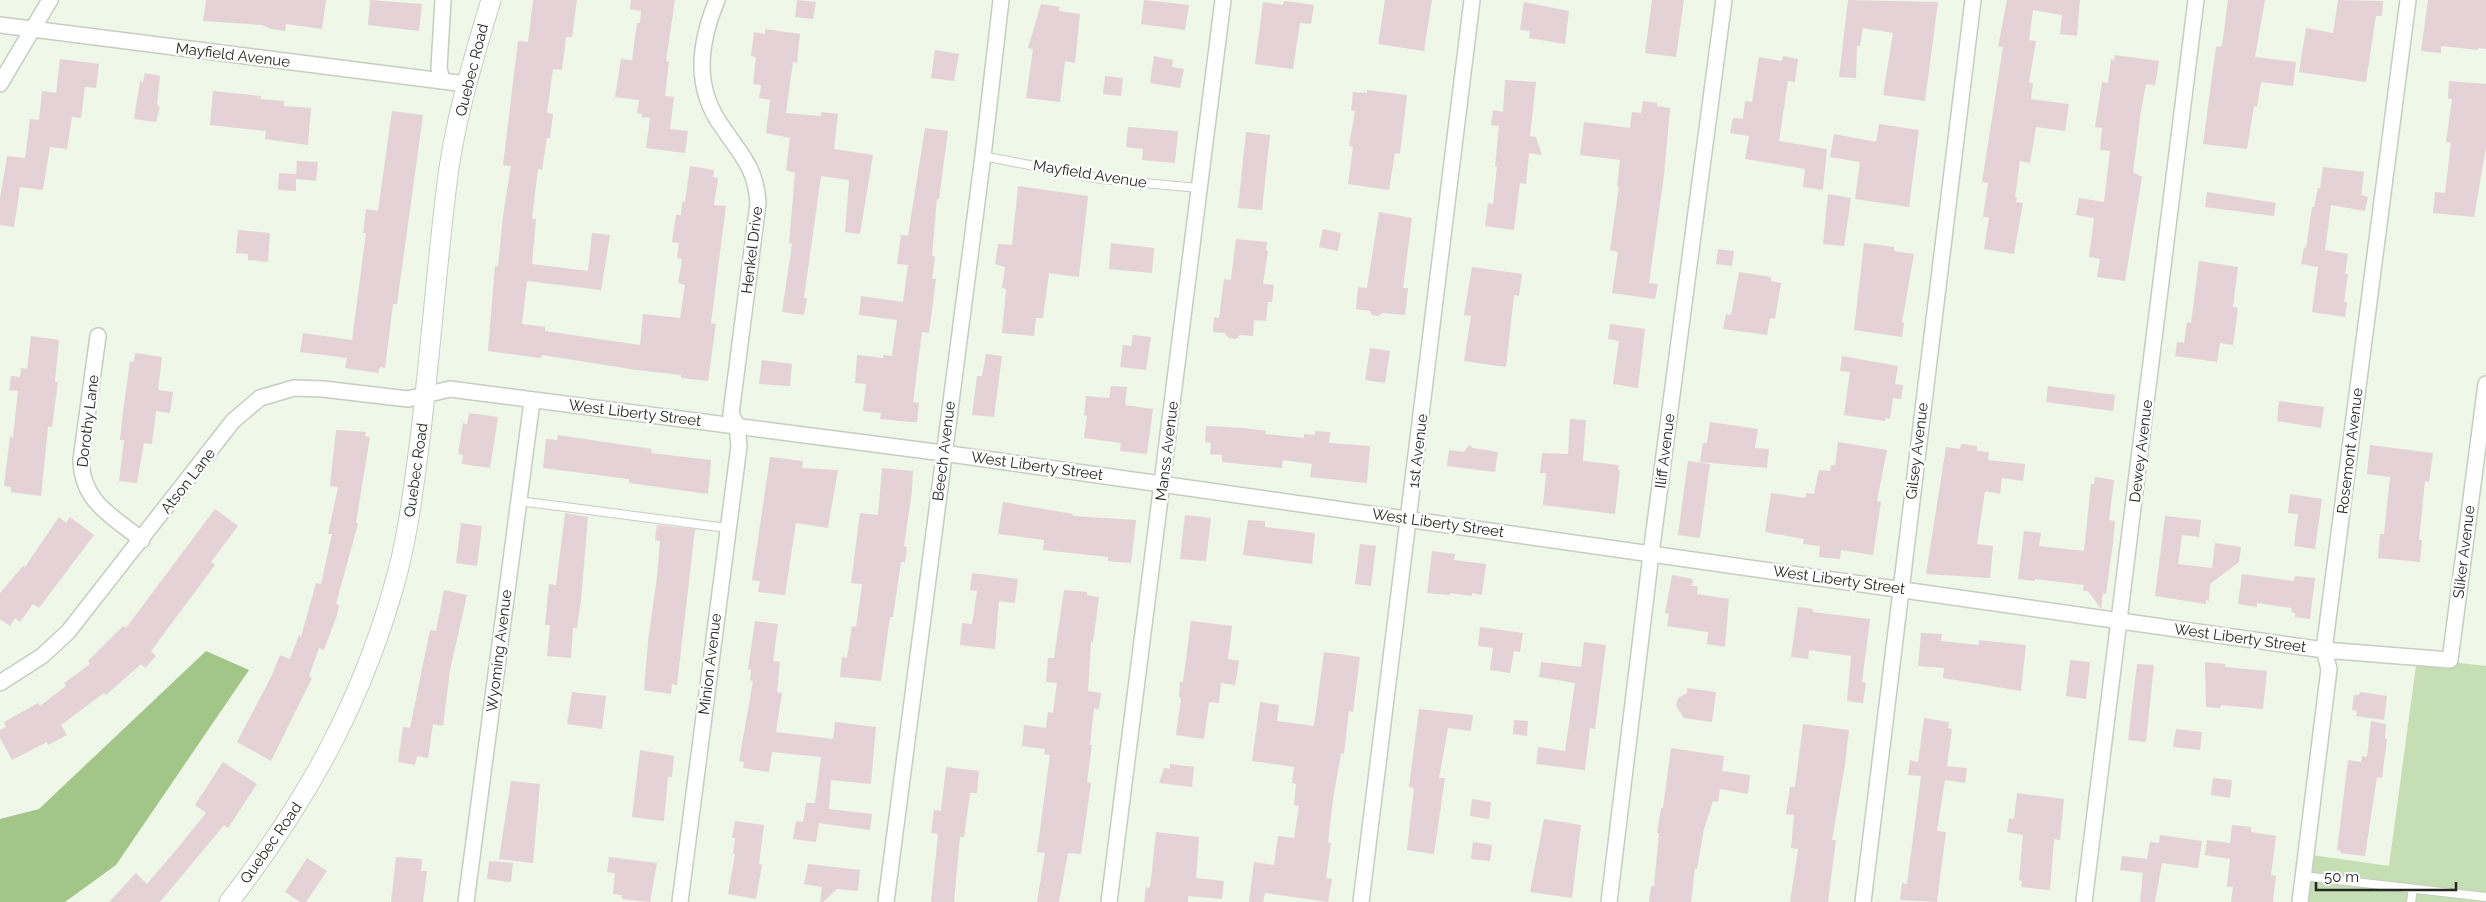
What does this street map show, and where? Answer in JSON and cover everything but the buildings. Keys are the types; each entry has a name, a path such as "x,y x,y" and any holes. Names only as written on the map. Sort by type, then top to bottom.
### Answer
{"street":[{"path":"0,84 50,0"},
{"name":"Quebec Road","path":"442,81 439,68 443,0"},
{"name":"Quebec Road","path":"229,902 268,852 297,809 331,749 356,694 381,629 398,571 411,512 426,394 446,188 466,84 491,0"},
{"name":"Henkel Drive","path":"717,0 703,41 701,59 704,87 713,112 742,153 752,173 758,203 731,414 737,425"},
{"name":"Beech Avenue","path":"886,902 983,156 1001,0"},
{"name":"Manss Avenue","path":"1109,902 1223,0"},
{"name":"1st Avenue","path":"1361,902 1410,518 1472,0"},
{"name":"Iliff Avenue","path":"1609,902 1651,554 1724,0"},
{"name":"Gilsey Avenue","path":"1863,902 1973,0"},
{"name":"Dewey Avenue","path":"2084,902 2196,0"},
{"name":"Rosemont Avenue","path":"2300,902 2329,669 2324,650 2408,0"},
{"name":"Mayfield Avenue","path":"0,25 466,84"},
{"name":"Dorothy Lane","path":"98,336 81,460 81,474 85,487 92,499 142,540"},
{"name":"Sliker Avenue","path":"2450,660 2486,384"},
{"name":"Atson Lane","path":"0,683 42,656 68,632 142,540 233,421 260,398 294,388 323,389 408,399 426,394"},
{"name":"West Liberty Street","path":"426,394 450,389 532,401 737,425 1410,518 2324,650 2450,660"},
{"name":"Wyoming Avenue","path":"466,902 532,401"},
{"name":"Minion Avenue","path":"680,902 739,446 737,425"}],"lane":[{"name":"Mayfield Avenue","path":"983,156 1101,178 1198,188"},
{"path":"519,501 728,528"},
{"path":"2303,876 2486,898"},
{"path":"2411,902 2413,889"}],"green space":[{"path":"206,651 249,670 116,865 65,902 0,902 0,819 39,809"},
{"path":"2417,658 2486,666 2486,902 2300,902 2305,854 2389,866"}]}
